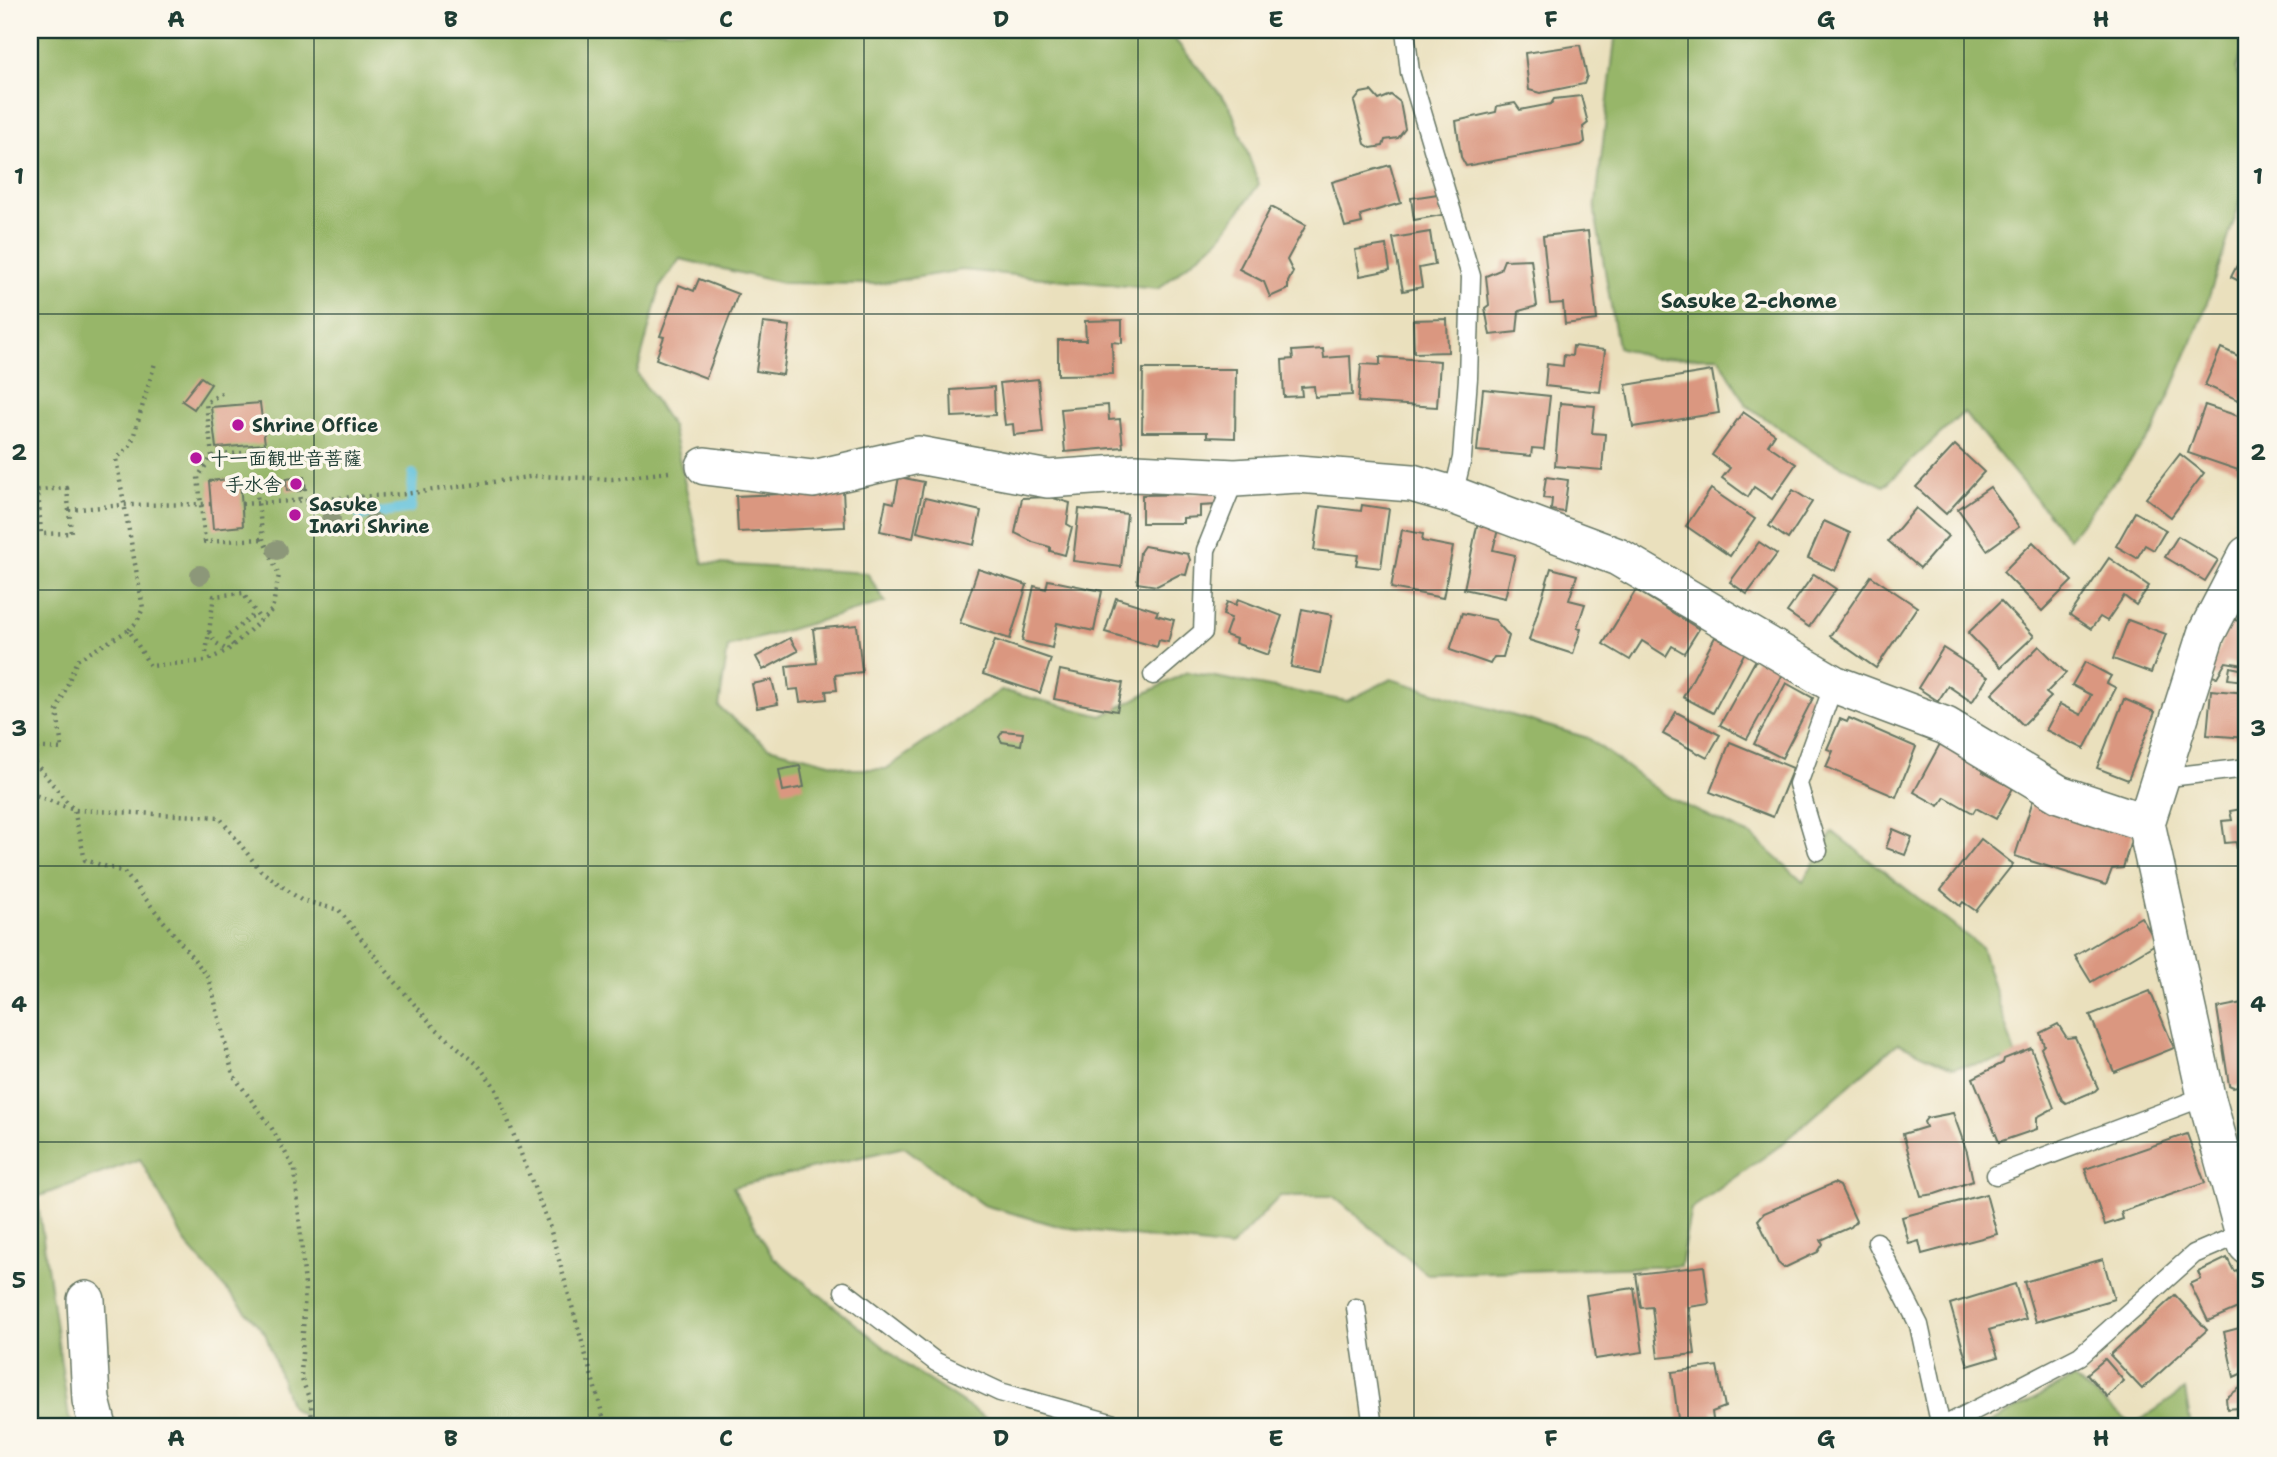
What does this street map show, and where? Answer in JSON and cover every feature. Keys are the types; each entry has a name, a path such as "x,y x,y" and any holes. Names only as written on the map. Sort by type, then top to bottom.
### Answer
{"street":[{"path":"705,467 813,479 918,455 1048,479 1136,473 1235,478 1298,474 1412,483 1453,495 1618,557 1834,684 1946,726 2059,794 2146,823"},
{"path":"2245,1239 2206,1096 2146,823 2206,634 2247,555"},
{"path":"86,1300 91,1400 98,1427"}],"lane":[{"path":"1405,30 1410,72 1471,276 1462,458 1453,495"},
{"path":"1153,675 1203,632 1206,550 1235,478"},
{"path":"1818,851 1798,784 1834,684"},
{"path":"2160,778 2247,768"},
{"path":"1996,1174 2206,1096"},
{"path":"1877,1242 1919,1325 1941,1427 2080,1356 2194,1254 2245,1239"},
{"path":"844,1291 936,1362 1000,1392 1125,1427"},
{"path":"1356,1308 1373,1427"}],"path":[{"path":"30,747 62,749 57,711 77,660 129,630 137,622 143,608 116,459 131,445 155,363"},
{"path":"223,391 206,403 212,456 198,477 205,542 263,539"},
{"path":"237,447 237,453"},
{"path":"129,630 150,666 206,661 228,650 272,610 279,575 263,539 251,452 212,456"},
{"path":"242,504 405,494 536,476 613,479 705,467"},
{"path":"67,488 69,510 71,533 41,534 38,490 67,488"},
{"path":"299,490 300,502"},
{"path":"69,510 123,505 211,504"},
{"path":"206,653 214,596 243,593 261,621"},
{"path":"233,645 226,637 256,613"},
{"path":"209,632 216,643 228,650"},
{"path":"30,757 74,810 85,860 124,872 209,978 233,1075 271,1127 295,1170 305,1286 301,1377 311,1403 312,1427"},
{"path":"30,793 74,810 219,817 261,871 301,900 339,910 433,1026 478,1065 495,1087 550,1228 606,1427"}],"green space":[{"path":"30,30 1167,30 1230,106 1259,184 1219,239 1158,289 962,270 876,284 783,283 680,259 660,287 637,373 672,427 703,563 867,573 885,602 728,647 719,707 768,747 853,769 886,769 1001,690 1102,716 1187,672 1347,701 1391,679 1588,738 1667,797 1752,836 1803,881 1833,832 1981,947 2016,1058 1952,1068 1898,1043 1781,1145 1691,1209 1680,1266 1427,1274 1333,1196 1280,1196 1230,1248 1062,1227 983,1205 904,1147 733,1187 772,1256 911,1369 987,1419 1022,1427 319,1427 291,1407 265,1333 186,1244 140,1159 37,1197 69,1418 76,1427 30,1427"},
{"path":"1616,30 2247,30 2236,69 2247,130 2247,181 2202,318 2155,429 2069,539 1964,412 1884,486 1815,453 1746,405 1719,357 1652,358 1618,347 1595,212"},
{"path":"2073,1378 2133,1425 2185,1390 2191,1427 1983,1427"}],"building":[{"path":"1580,45 1587,76 1584,84 1540,93 1529,90 1525,53"},
{"path":"1371,91 1379,100 1391,95 1400,102 1405,129 1398,138 1385,140 1383,146 1371,148 1365,144 1354,102 1361,93"},
{"path":"1581,96 1588,123 1583,127 1585,142 1581,145 1466,166 1461,157 1456,121 1496,112 1497,106 1515,103 1520,110 1551,104 1554,99"},
{"path":"1390,165 1401,203 1360,215 1362,223 1345,227 1332,182"},
{"path":"1438,194 1442,215 1414,220 1411,198"},
{"path":"1271,207 1306,225 1287,260 1293,272 1288,289 1270,297 1264,282 1239,269"},
{"path":"1588,231 1597,320 1565,324 1563,303 1550,304 1543,236"},
{"path":"1430,232 1435,265 1419,268 1422,287 1403,291 1393,238"},
{"path":"1386,245 1390,270 1360,276 1355,250"},
{"path":"2247,246 2247,285 2231,277"},
{"path":"1531,259 1537,306 1519,311 1517,332 1490,335 1485,308 1489,305 1486,276 1500,270 1504,260"},
{"path":"699,279 738,294 706,378 656,359 664,337 660,336 679,285 694,291"},
{"path":"1447,319 1448,352 1414,353 1413,320"},
{"path":"1122,320 1122,343 1112,342 1113,374 1058,375 1058,340 1086,340 1085,321"},
{"path":"763,323 790,326 783,375 756,371"},
{"path":"1573,346 1605,350 1600,392 1545,386 1547,364 1563,366 1564,355 1572,356"},
{"path":"2221,348 2247,360 2247,404 2205,385"},
{"path":"1323,349 1324,358 1350,356 1352,395 1315,397 1314,386 1301,387 1302,396 1284,397 1282,360 1293,359 1292,351"},
{"path":"1380,357 1440,361 1437,407 1358,402 1361,364 1380,365"},
{"path":"1143,369 1236,369 1235,438 1207,437 1207,432 1142,432"},
{"path":"1712,371 1719,413 1633,427 1626,385"},
{"path":"201,377 211,384 194,409 182,401"},
{"path":"1038,379 1043,432 1014,435 1013,424 1005,425 1000,383"},
{"path":"994,387 995,415 952,417 951,390"},
{"path":"1483,389 1550,396 1544,449 1532,448 1531,456 1477,451"},
{"name":"Shrine Office","path":"260,403 265,444 216,448 211,407"},
{"path":"1560,403 1595,406 1592,433 1605,434 1602,470 1555,466"},
{"path":"1108,405 1109,420 1120,419 1123,447 1065,452 1061,409"},
{"path":"2205,405 2247,419 2247,443 2238,470 2188,453"},
{"path":"1743,412 1775,434 1768,445 1796,464 1772,499 1754,487 1748,497 1722,478 1730,468 1712,455"},
{"path":"1955,445 1984,472 1946,514 1916,487"},
{"path":"2180,454 2204,473 2171,517 2146,498"},
{"name":"手水舎","path":"304,477 306,489 287,491 286,479"},
{"path":"899,477 924,482 913,538 880,531 886,501 894,503"},
{"path":"1546,477 1568,480 1564,512 1551,510 1552,499 1543,498"},
{"path":"240,478 243,526 213,529 209,481"},
{"path":"1216,487 1217,505 1200,506 1200,517 1183,518 1183,523 1142,523 1142,495 1196,494"},
{"path":"1990,487 2019,527 1987,550 1958,509"},
{"path":"1711,489 1755,519 1730,556 1686,526"},
{"path":"1793,490 1812,502 1788,539 1769,526"},
{"path":"843,491 845,527 738,532 736,496"},
{"path":"1050,497 1070,503 1067,524 1072,527 1065,555 1050,551 1050,547 1015,533 1022,498"},
{"path":"925,498 981,511 974,545 917,532"},
{"path":"1362,505 1389,509 1381,568 1356,565 1358,555 1314,550 1320,506 1361,511"},
{"path":"1916,508 1948,536 1920,568 1888,541"},
{"path":"1079,509 1127,514 1121,567 1073,561"},
{"path":"2135,512 2166,530 2154,550 2145,545 2137,558 2116,546"},
{"path":"1478,521 1499,525 1493,550 1515,555 1505,598 1464,589"},
{"path":"1824,521 1850,533 1835,571 1808,558"},
{"path":"1402,530 1423,534 1422,541 1453,547 1443,598 1391,588"},
{"path":"2178,536 2218,560 2205,581 2165,557"},
{"path":"1759,542 1777,554 1747,594 1730,582"},
{"path":"2033,542 2072,581 2042,611 2003,572"},
{"path":"1144,546 1188,554 1190,560 1186,575 1180,574 1157,586 1137,583 1140,552"},
{"path":"2109,558 2149,586 2136,605 2124,596 2107,621 2100,617 2091,629 2070,615"},
{"path":"1551,568 1577,575 1569,600 1585,604 1577,628 1581,629 1573,654 1529,640"},
{"path":"978,569 1027,585 1010,639 960,623"},
{"path":"1814,574 1836,589 1809,627 1787,612"},
{"path":"1871,576 1917,607 1876,668 1830,636"},
{"path":"1048,580 1102,591 1094,631 1057,623 1052,648 1022,641 1034,586 1046,589"},
{"path":"1636,590 1699,629 1684,653 1672,646 1666,656 1642,641 1630,660 1603,644"},
{"path":"1116,598 1158,611 1156,615 1174,620 1168,642 1159,640 1157,647 1105,632"},
{"path":"1238,599 1282,616 1268,655 1235,643 1236,639 1225,635 1231,618 1223,615 1227,602 1236,605"},
{"path":"2001,601 2034,636 2001,667 1968,633"},
{"path":"1302,609 1332,615 1321,673 1291,667"},
{"path":"1462,613 1495,620 1509,636 1503,657 1494,657 1490,664 1450,650"},
{"path":"2231,619 2247,623 2244,665 2226,662 2217,677 2208,676"},
{"path":"2128,620 2166,634 2151,673 2113,659"},
{"path":"857,625 862,672 835,675 837,690 826,691 827,699 800,702 798,689 789,690 786,666 817,663 813,629"},
{"path":"1715,637 1745,652 1713,713 1683,697"},
{"path":"790,638 798,651 763,670 756,657"},
{"path":"995,640 1051,659 1040,693 983,674"},
{"path":"2039,646 2066,673 2046,693 2051,697 2023,725 1992,694"},
{"path":"1943,648 1988,677 1972,702 1948,686 1938,701 1918,688"},
{"path":"1760,652 1787,667 1747,739 1720,725"},
{"path":"2085,662 2111,676 2107,683 2116,688 2084,749 2046,730 2060,704 2081,715 2091,695 2072,685"},
{"path":"2230,667 2245,670 2243,681 2228,679"},
{"path":"1060,670 1123,683 1117,711 1054,699"},
{"path":"772,680 778,704 757,708 752,684"},
{"path":"1786,683 1813,698 1782,758 1754,744"},
{"path":"2211,690 2247,693 2247,738 2207,735"},
{"path":"2124,699 2155,712 2128,780 2097,768"},
{"path":"1676,712 1720,735 1707,758 1663,734"},
{"path":"1849,718 1916,747 1896,797 1826,767 1833,751 1827,749 1840,719 1847,722"},
{"path":"1003,731 1023,733 1021,745 1002,742 999,737"},
{"path":"1730,742 1793,768 1773,817 1710,792"},
{"path":"1940,744 1987,764 1983,772 2013,788 1996,819 1976,808 1973,813 1945,797 1939,806 1914,792"},
{"path":"800,766 804,787 783,791 779,770"},
{"path":"2034,797 2134,830 2123,868 2112,869 2106,885 2015,856"},
{"path":"2247,808 2247,865 2239,866 2236,842 2225,843 2222,821 2232,820 2230,811"},
{"path":"1893,829 1912,837 1905,855 1886,848"},
{"path":"1981,839 2013,864 1976,911 1963,902 1960,906 1941,890"},
{"path":"2141,917 2157,943 2091,982 2075,956"},
{"path":"2150,991 2174,1048 2114,1072 2090,1015"},
{"path":"2247,1002 2247,1084 2233,1087 2229,1085 2217,1008"},
{"path":"2058,1024 2067,1038 2075,1037 2098,1088 2066,1103 2062,1100 2041,1048 2044,1045 2040,1033"},
{"path":"2031,1048 2054,1108 2037,1117 2037,1129 1999,1142 1973,1078 2003,1063 2004,1059"},
{"path":"2247,1112 2247,1160 2245,1160 2241,1113"},
{"path":"1953,1113 1967,1152 1973,1181 1921,1196 1903,1134 1926,1127 1924,1122 1927,1118"},
{"path":"2187,1134 2205,1183 2121,1212 2123,1219 2105,1225 2085,1169"},
{"path":"1834,1183 1840,1186 1856,1221 1851,1227 1821,1240 1823,1244 1818,1252 1784,1268 1778,1263 1758,1220 1764,1213"},
{"path":"1986,1194 1997,1234 1922,1254 1919,1241 1909,1244 1902,1217"},
{"path":"2227,1258 2234,1271 2237,1270 2247,1291 2247,1304 2208,1321 2190,1284 2201,1279 2198,1272"},
{"path":"2103,1259 2114,1299 2036,1322 2024,1282"},
{"path":"1704,1266 1709,1304 1689,1307 1695,1354 1658,1358 1652,1307 1641,1308 1636,1274"},
{"path":"2015,1284 2026,1319 1989,1330 1998,1357 1968,1366 1950,1304"},
{"path":"1634,1288 1643,1352 1595,1359 1586,1295"},
{"path":"2175,1295 2207,1330 2142,1389 2110,1355"},
{"path":"2247,1326 2247,1371 2234,1377 2224,1332"},
{"path":"2105,1359 2124,1381 2107,1397 2087,1374"},
{"path":"1717,1366 1725,1407 1712,1412 1714,1427 1679,1427 1672,1372"},
{"path":"2247,1383 2247,1415 2239,1416 2238,1408 2227,1409 2226,1398"}],"waterway":[{"path":"360,516 411,508 413,474"}],"place":[{"name":"Shrine Office","path":"238,425"},
{"name":"十一面観世音菩薩","path":"196,458"},
{"name":"手水舎","path":"296,484"},
{"name":"Sasuke Inari Shrine","path":"295,515"}],"district":[{"name":"Sasuke 2-chome","path":"1749,301"}]}
